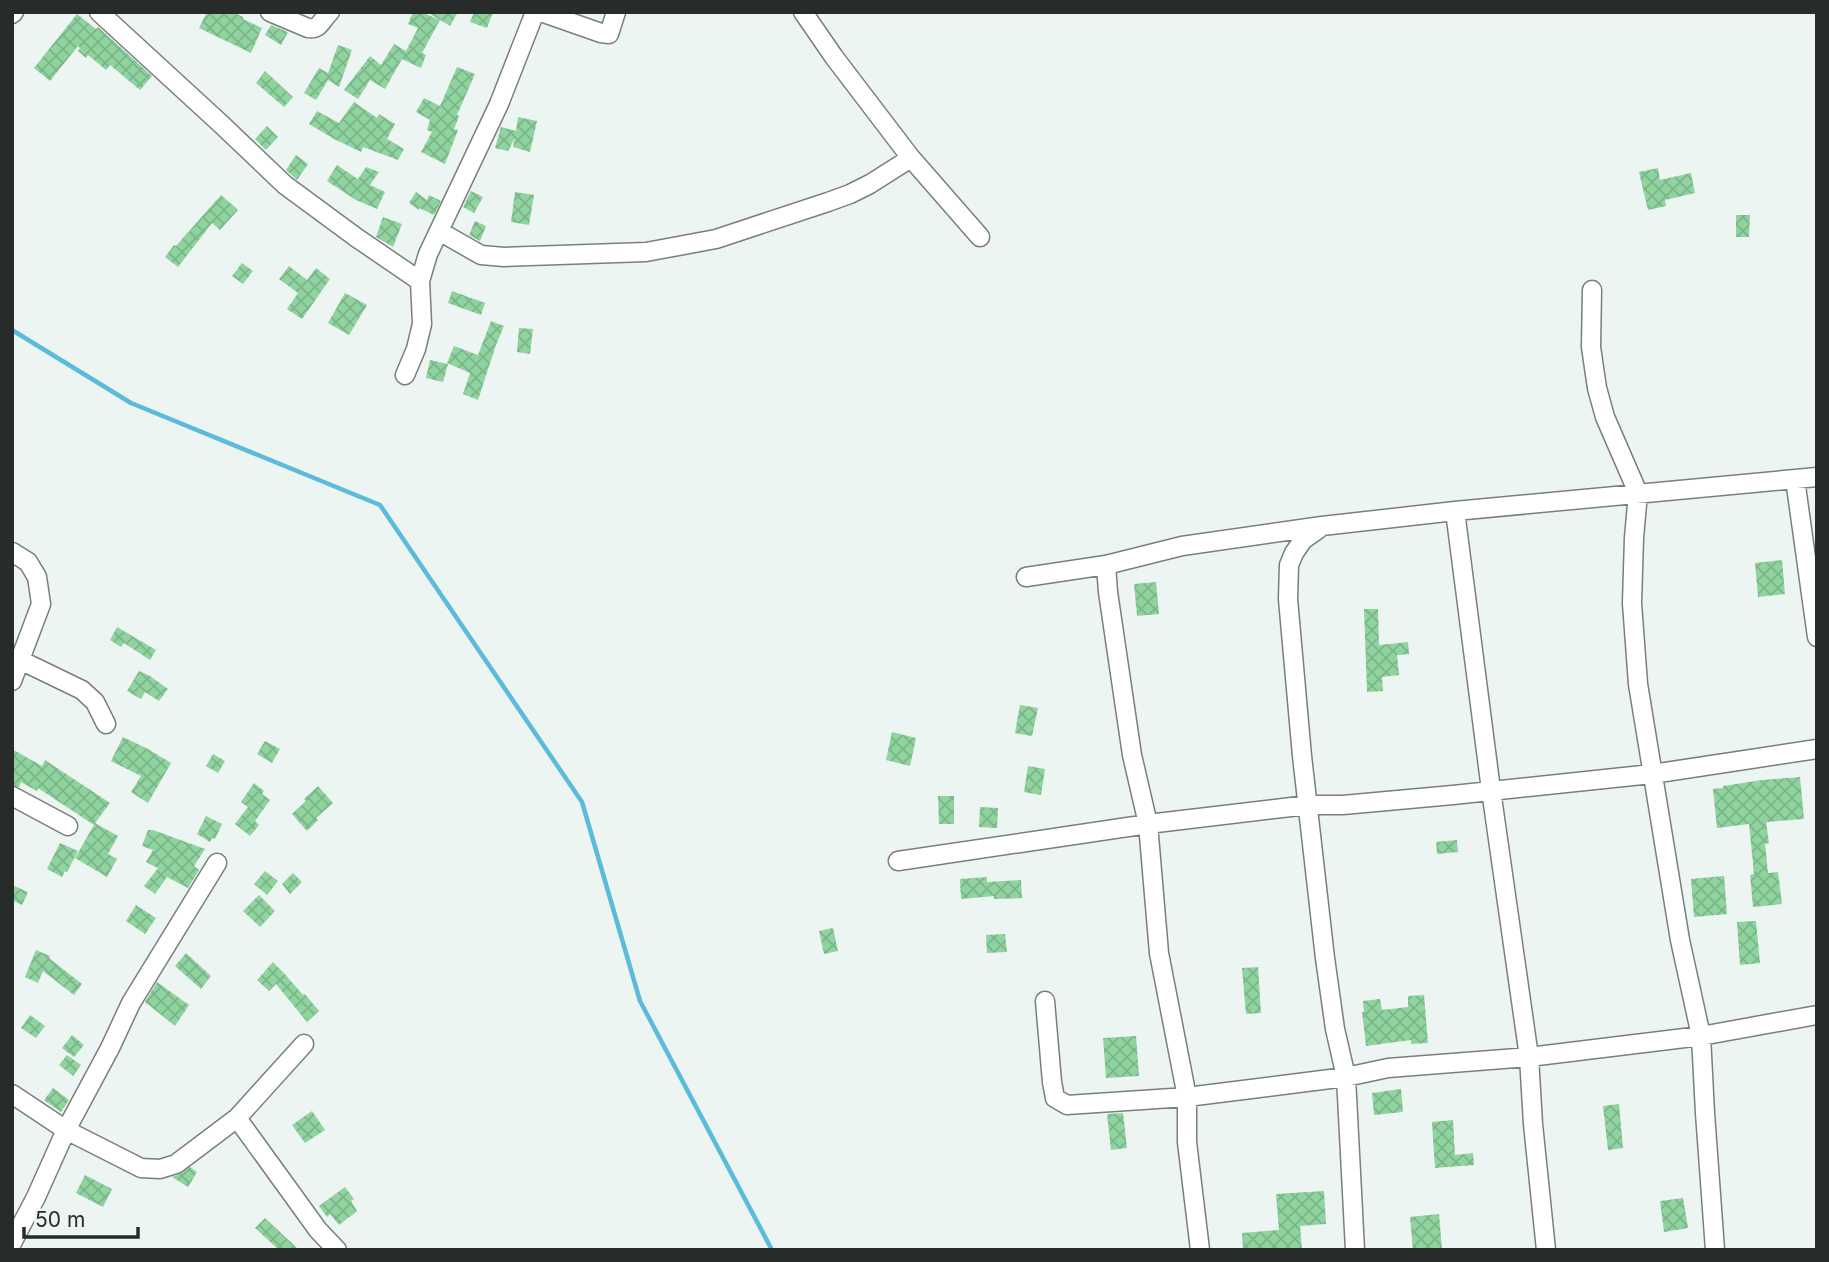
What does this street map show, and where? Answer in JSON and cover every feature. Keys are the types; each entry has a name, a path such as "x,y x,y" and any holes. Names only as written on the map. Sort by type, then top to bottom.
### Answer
{"street":[{"path":"99,12 285,184 420,281"},
{"path":"270,12 314,29 330,12"},
{"path":"405,375 416,349 422,324 420,281 428,254 499,104 535,12"},
{"path":"541,12 609,34 616,12"},
{"path":"803,12 911,158 980,237"},
{"path":"439,231 481,255 489,256 646,252 716,239 828,202 870,184 911,158"},
{"path":"1592,290 1591,347 1597,388 1605,417 1638,493 1632,603 1638,684 1680,940 1701,1037 1715,1250"},
{"path":"1026,577 1106,565 1182,546 1322,526 1817,477"},
{"path":"1795,479 1817,638"},
{"path":"1455,511 1529,1057 1546,1250"},
{"path":"1322,526 1303,540 1294,553 1289,565 1288,599 1300,743 1325,958 1335,1029 1346,1077 1355,1250"},
{"path":"12,552 28,562 37,577 41,604 12,681"},
{"path":"1106,565 1132,755 1148,824 1159,953 1187,1097 1187,1142 1200,1250"},
{"path":"20,660 82,690 95,702 106,724"},
{"path":"898,861 1148,824 1308,805 1343,805 1453,796 1652,774 1817,750"},
{"path":"12,796 68,826"},
{"path":"14,1234 36,1197 66,1130 131,1003 216,863"},
{"path":"1045,1001 1055,1098 1067,1105 1187,1097 1346,1077 1388,1068 1529,1057 1701,1037 1817,1015"},
{"path":"12,1094 66,1130 141,1168 160,1169 176,1164 237,1118 304,1044"},
{"path":"237,1118 318,1230 337,1250"}],"building":[{"path":"207,12 233,12 262,28 251,53 199,28"},
{"path":"413,12 421,12 440,20 422,53 426,55 421,68 402,59 385,89 370,80 358,99 344,90 370,56 381,65 394,44 406,51 418,28 408,24"},
{"path":"427,12 458,12 450,26"},
{"path":"474,12 493,12 487,28 470,22"},
{"path":"77,14 96,29 98,27 152,76 140,90 110,65 106,70 88,55 86,58 78,51 78,46 50,81 34,68"},
{"path":"271,25 288,32 281,45 265,35"},
{"path":"338,45 352,50 339,87 328,80 316,100 304,93 319,68 328,73"},
{"path":"457,67 475,74 457,115 459,116 454,129 458,130 445,164 421,152 432,132 427,130 430,120 416,112 424,98 440,106"},
{"path":"265,71 293,97 284,107 256,83"},
{"path":"354,102 377,118 379,114 395,124 387,139 404,149 398,160 363,147 361,152 309,124 317,111 339,123"},
{"path":"518,117 537,121 530,152 513,147 515,138 508,151 495,148 501,127 516,131"},
{"path":"267,126 278,137 266,150 255,139"},
{"path":"296,155 308,164 297,180 286,170"},
{"path":"337,165 358,179 366,167 379,172 370,185 385,192 377,209 356,200 327,181"},
{"path":"1658,168 1660,180 1691,173 1695,193 1665,200 1666,206 1648,210 1639,172"},
{"path":"471,191 483,197 474,213 463,207"},
{"path":"416,192 427,200 429,195 441,201 434,215 409,203"},
{"path":"515,192 534,195 529,225 511,222"},
{"path":"221,195 238,210 220,230 212,223 178,267 165,257"},
{"path":"1736,215 1750,215 1749,237 1736,237"},
{"path":"383,217 402,224 393,247 376,237"},
{"path":"475,221 486,226 480,241 469,235"},
{"path":"242,263 253,271 243,284 232,276"},
{"path":"289,266 307,280 316,268 330,279 302,319 287,309 298,293 279,279"},
{"path":"452,291 485,303 481,315 448,303"},
{"path":"345,293 367,305 349,335 328,323"},
{"path":"491,321 504,326 478,400 463,394 470,373 447,363 454,346 478,355"},
{"path":"519,328 533,329 530,354 517,352"},
{"path":"430,360 448,364 443,382 426,378"},
{"path":"1782,560 1785,594 1758,597 1755,563"},
{"path":"1156,582 1159,614 1137,616 1134,584"},
{"path":"1364,609 1378,609 1379,645 1408,642 1409,654 1397,655 1399,675 1382,677 1383,691 1367,692"},
{"path":"117,627 156,650 150,660 124,643 121,647 110,640"},
{"path":"139,671 168,689 159,701 145,692 141,699 127,691"},
{"path":"1020,705 1038,708 1032,736 1015,733"},
{"path":"892,732 916,738 910,766 886,760"},
{"path":"123,737 171,763 148,803 131,792 141,776 111,761"},
{"path":"265,741 280,749 272,763 257,754"},
{"path":"12,749 42,766 45,760 110,803 95,823 118,836 108,854 117,859 107,877 75,858 94,825 38,788 37,791 21,782 19,787 12,785"},
{"path":"213,754 225,761 218,773 206,766"},
{"path":"1028,766 1045,769 1041,795 1024,792"},
{"path":"1800,777 1804,819 1766,822 1769,843 1765,844 1768,873 1778,872 1782,904 1753,907 1750,875 1754,874 1749,824 1717,828 1713,789 1762,780"},
{"path":"254,783 270,800 255,821 259,825 250,836 235,824 248,807 241,802"},
{"path":"318,786 333,803 316,818 318,820 307,831 292,814"},
{"path":"938,796 954,796 954,824 939,824"},
{"path":"980,807 998,808 997,828 979,827"},
{"path":"206,816 222,824 215,839 212,838 210,842 197,834"},
{"path":"148,830 205,849 194,866 199,870 188,888 167,877 155,894 144,886 158,868 146,862 153,850 142,846"},
{"path":"1457,840 1458,852 1437,854 1436,842"},
{"path":"60,843 78,851 62,877 47,869"},
{"path":"265,871 278,881 267,895 254,884"},
{"path":"293,873 302,882 290,894 282,884"},
{"path":"1724,876 1727,914 1694,917 1691,879"},
{"path":"987,877 987,882 1021,880 1022,898 994,899 994,896 961,899 960,879"},
{"path":"12,885 28,892 22,905 12,900"},
{"path":"259,895 275,911 260,927 243,911"},
{"path":"136,905 156,918 145,934 126,921"},
{"path":"1756,921 1760,963 1740,965 1737,922"},
{"path":"833,928 838,951 824,954 819,931"},
{"path":"1005,934 1007,952 987,953 986,935"},
{"path":"36,950 50,956 49,958 82,984 74,995 43,971 38,983 25,977"},
{"path":"186,953 211,976 201,989 175,966"},
{"path":"273,962 319,1011 307,1022 276,984 269,991 257,980"},
{"path":"1258,967 1261,1013 1246,1014 1242,968"},
{"path":"157,982 189,1005 175,1026 145,1002"},
{"path":"1424,995 1428,1043 1411,1044 1411,1040 1366,1046 1363,1001 1380,999 1382,1010 1408,1007 1408,996"},
{"path":"30,1015 45,1026 36,1038 21,1028"},
{"path":"72,1035 84,1045 74,1057 62,1048"},
{"path":"1136,1036 1139,1076 1106,1078 1103,1038"},
{"path":"67,1055 81,1065 73,1076 59,1065"},
{"path":"53,1088 69,1100 61,1112 44,1100"},
{"path":"1401,1089 1403,1112 1374,1115 1372,1093"},
{"path":"1619,1104 1623,1148 1608,1150 1603,1106"},
{"path":"312,1111 325,1130 305,1143 292,1125"},
{"path":"1123,1113 1127,1148 1111,1150 1107,1114"},
{"path":"1453,1120 1455,1155 1473,1153 1474,1165 1435,1168 1432,1122"},
{"path":"190,1167 197,1172 188,1187 172,1177 182,1173"},
{"path":"85,1175 112,1189 103,1207 76,1193"},
{"path":"345,1187 354,1199 351,1201 357,1211 339,1225 330,1214 327,1217 319,1206"},
{"path":"1324,1191 1326,1224 1300,1226 1302,1250 1243,1250 1242,1233 1279,1230 1276,1194"},
{"path":"1683,1198 1688,1228 1664,1232 1660,1201"},
{"path":"1439,1214 1442,1250 1413,1250 1410,1217"},
{"path":"265,1218 299,1250 279,1250 255,1228"}],"waterway":[{"path":"12,330 131,403 380,505 582,802 640,1001 772,1250"}]}
